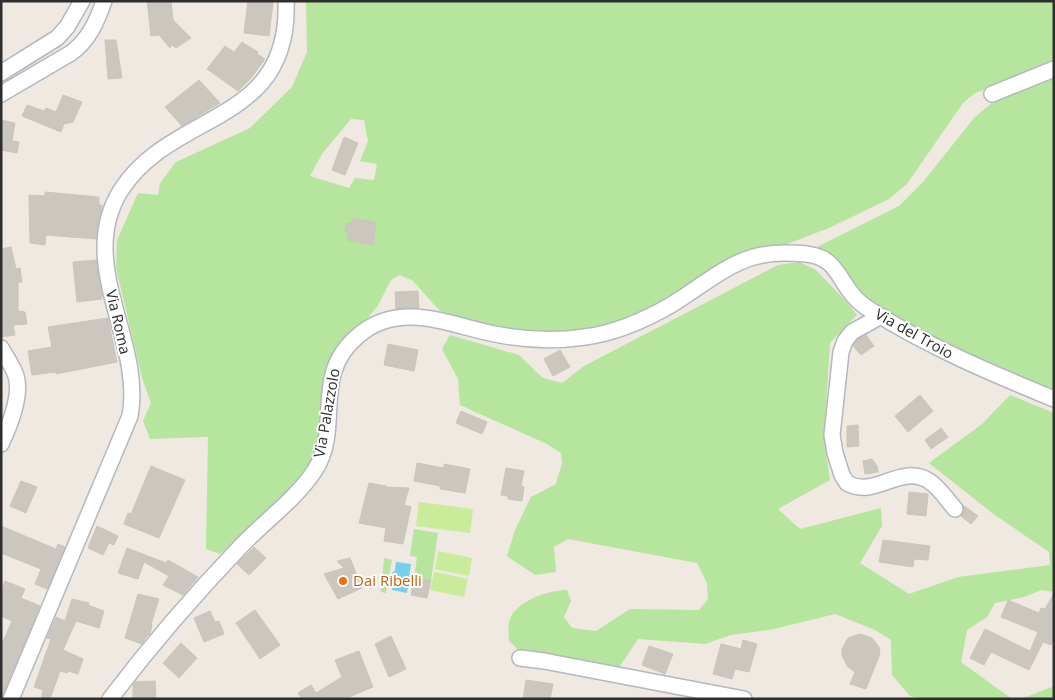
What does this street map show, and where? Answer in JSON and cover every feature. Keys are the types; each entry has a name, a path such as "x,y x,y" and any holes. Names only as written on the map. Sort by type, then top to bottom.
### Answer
{"street":[{"path":"1,73 57,38 67,27 82,1"},
{"path":"1,94 80,46 90,32 104,1"},
{"name":"Via Roma","path":"11,699 130,416 131,392 128,370 105,264 105,239 110,210 122,188 147,161 236,105 260,85 275,62 283,42 286,25 286,1"},
{"path":"992,94 1054,69"},
{"name":"Via del Troio","path":"790,252 815,255 828,261 850,292 859,301 881,316 966,362 1054,399"},
{"name":"Via Palazzolo","path":"110,699 199,590 295,493 316,469 326,438 330,389 335,367 341,353 364,331 389,319 417,316 434,318 483,332 512,337 551,339 590,336 628,325 657,312 739,261 764,254 790,252"},
{"path":"881,316 852,332 843,346 832,426 833,444 842,475 847,483 860,487 882,484 906,475 920,476 934,485 956,509"},
{"path":"1,348 13,369 17,385 12,416 1,444"},
{"path":"520,658 744,699"}],"green space":[{"path":"306,1 1054,1 1054,65 975,93 963,103 907,184 889,199 829,228 782,246 642,315 605,329 569,335 514,333 475,323 440,311 413,281 400,275 391,280 377,307 330,362 316,458 300,482 220,554 206,549 208,437 150,439 143,421 151,403 142,378 116,268 117,240 138,193 158,195 160,183 176,162 250,128 292,87 307,52","holes":["351,119 364,120 368,141 360,161 377,164 374,180 355,178 349,188 310,176 322,154","353,218 375,222 373,245 347,240 348,233 345,232 347,223 352,223"]},
{"path":"1054,77 1054,395 992,369 877,308 855,291 813,249 899,206 923,182 974,118 994,101"},
{"path":"799,262 816,270 857,315 830,343 824,437 830,480 778,509 800,529 881,508 882,526 860,563 909,594 958,577 1050,565 1049,552 992,513 929,463 982,424 1010,395 1054,413 1054,592 1042,590 1024,597 995,603 987,617 967,630 961,662 1012,699 920,699 910,696 892,675 891,640 875,630 835,614 774,629 731,635 705,644 638,639 618,669 524,655 509,641 509,622 518,608 533,598 551,592 567,590 571,601 564,617 572,628 596,631 630,609 699,610 708,599 707,583 697,563 568,539 554,547 556,572 535,575 507,556 515,530 531,497 556,484 562,463 561,453 547,444 460,405 458,379 442,349 450,335 519,355 543,378 562,383 584,366 778,265"},
{"path":"419,502 473,509 470,533 416,526"},
{"path":"414,529 438,533 431,580 414,578 417,557 410,556"},
{"path":"438,551 472,558 469,576 435,569"},
{"path":"384,558 392,560 386,593 381,592"},
{"path":"434,572 468,579 464,597 430,590"},
{"path":"1054,686 1054,699 1021,699"}],"water":[{"path":"396,562 411,564 407,593 392,590 394,576 392,573 395,570"}],"building":[{"path":"147,1 171,1 173,20 191,38 176,48 172,45 170,48 159,35 151,36"},
{"path":"248,1 273,3 269,36 244,33"},
{"path":"105,40 116,40 122,78 108,79"},
{"path":"242,42 265,59 252,77 238,91 207,69 225,46 234,52"},
{"path":"199,80 220,103 182,126 165,107"},
{"path":"63,95 82,102 73,122 64,124 61,132 22,116 27,105 44,111 46,108 56,112"},
{"path":"1,120 15,123 12,141 19,142 17,153 1,150"},
{"path":"344,137 358,143 345,175 332,170"},
{"path":"45,192 99,197 99,205 102,205 96,239 46,235 45,245 30,243 29,195 45,196"},
{"path":"352,218 375,222 373,245 347,240 348,233 345,232 347,223 352,223"},
{"path":"11,247 16,269 20,268 22,282 18,282 18,311 25,312 27,324 13,325 15,335 1,337 1,249"},
{"path":"97,260 102,299 77,302 73,262"},
{"path":"418,291 419,308 396,309 395,292"},
{"path":"108,318 117,362 56,374 56,372 32,375 28,351 52,347 48,327"},
{"path":"866,335 874,346 861,355 853,346 858,339"},
{"path":"388,344 418,350 414,371 384,365"},
{"path":"560,350 570,367 553,376 544,359"},
{"path":"920,395 933,411 908,432 895,416"},
{"path":"461,411 487,422 482,434 456,423"},
{"path":"858,425 859,446 847,447 847,426"},
{"path":"941,428 948,437 931,449 925,440"},
{"path":"872,459 877,466 878,472 865,474 863,461"},
{"path":"417,463 444,468 444,464 470,469 465,493 440,489 440,486 414,481"},
{"path":"151,466 185,480 159,538 124,524 128,513 131,514"},
{"path":"506,468 524,471 521,486 524,487 522,501 508,499 508,496 501,495"},
{"path":"21,481 37,487 26,513 10,506"},
{"path":"369,483 386,487 409,488 404,505 411,507 403,544 384,541 386,528 359,523"},
{"path":"909,492 928,494 926,516 907,514"},
{"path":"963,505 978,516 971,524 961,516 964,512"},
{"path":"1,526 56,549 58,544 65,547 47,589 35,584 41,569 1,553"},
{"path":"97,526 118,536 114,545 109,543 103,555 88,548"},
{"path":"883,540 930,546 928,560 914,559 913,567 879,562"},
{"path":"254,547 266,558 249,575 237,564"},
{"path":"127,548 166,563 168,560 198,577 183,595 163,585 169,576 144,562 138,579 118,573"},
{"name":"Dai Ribelli","path":"350,558 362,588 338,599 324,574 344,568 337,561"},
{"path":"414,578 431,580 427,598 411,595"},
{"path":"5,581 25,589 21,598 40,606 2,697 1,646 12,621 1,616 1,591"},
{"path":"1054,593 1054,637 1051,645 1043,642 1029,670 991,652 984,665 970,658 985,629 1030,651 1038,632 1001,617 1008,600 1039,613 1041,608 1045,609"},
{"path":"138,594 159,599 151,624 150,634 142,644 125,638"},
{"path":"72,599 89,603 88,605 104,611 99,628 76,621 63,650 83,659 78,674 60,671 50,699 41,699 43,690 34,687 51,639 47,638 56,617 65,621"},
{"path":"255,610 280,645 260,659 236,623"},
{"path":"210,611 215,622 219,621 224,634 204,642 194,618"},
{"path":"860,634 872,638 879,647 880,654 866,689 850,684 855,672 848,667 842,656 842,649 848,638"},
{"path":"391,636 406,669 389,677 375,644"},
{"path":"743,640 757,644 749,672 735,669 732,679 713,674 721,644 741,649"},
{"path":"181,643 197,658 179,678 163,663"},
{"path":"649,646 673,654 665,674 642,665"},
{"path":"359,651 373,687 344,699 302,699 298,693 311,685 316,693 342,677 335,660"},
{"path":"526,680 553,684 550,699 523,699"},
{"path":"155,681 156,699 133,699 133,685 135,682"}],"place":[{"name":"Dai Ribelli","path":"343,581"}]}
